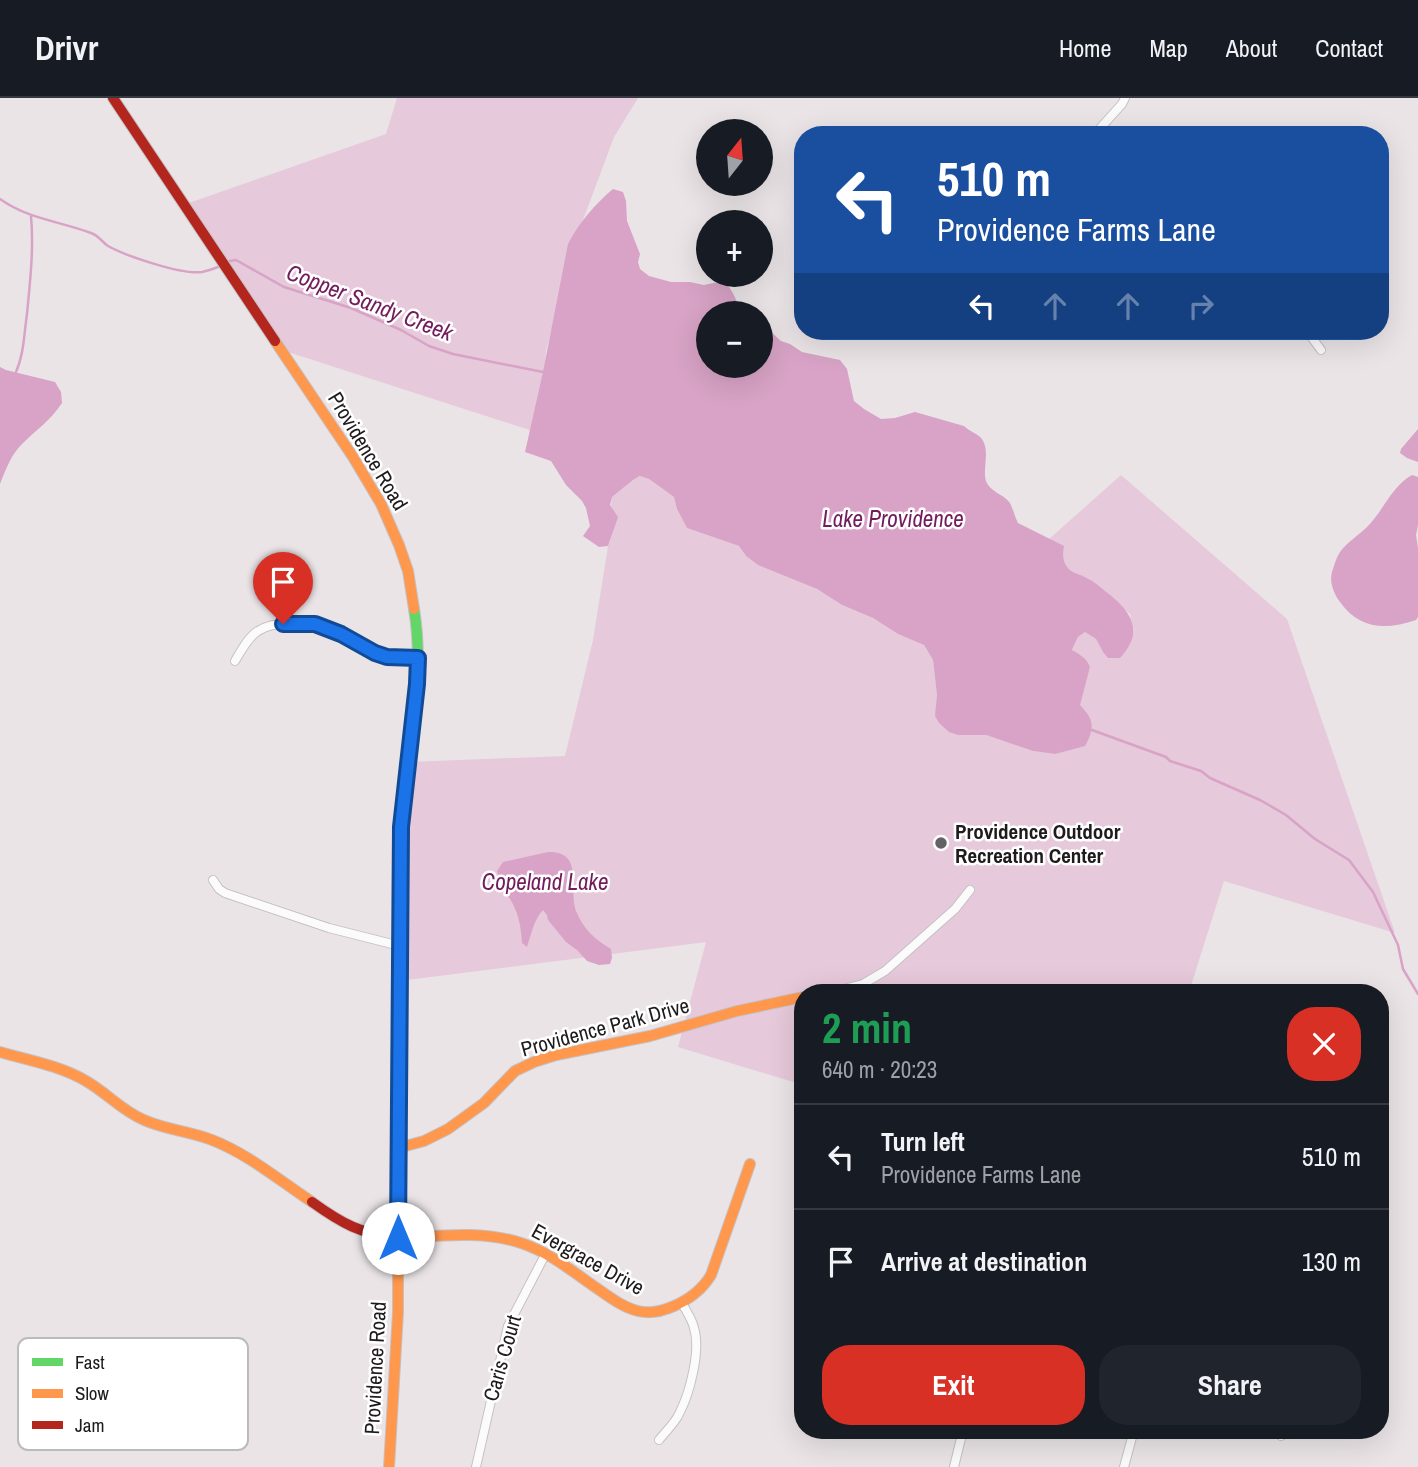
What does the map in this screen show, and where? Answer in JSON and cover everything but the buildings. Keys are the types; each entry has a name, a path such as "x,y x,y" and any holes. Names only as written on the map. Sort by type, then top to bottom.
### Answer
{"street":[{"name":"Providence Road","path":"113,98 347,449 381,504 408,572 417,625 418,658 401,827 398,1312 389,1467"},
{"path":"1102,126 1125,98"},
{"path":"1314,340 1321,350"},
{"path":"234,661 258,631 283,624 315,624 387,657 418,658"},
{"path":"213,880 225,893 329,928 400,946"},
{"path":"863,984 885,971 956,909 970,891"},
{"name":"Providence Park Drive","path":"398,1148 424,1141 448,1129 484,1103 515,1071 534,1062 794,999"},
{"name":"Evergrace Drive","path":"0,1052 71,1073 143,1120 208,1138 234,1149 340,1222 386,1236 494,1236 522,1243 621,1304 637,1311 670,1309 692,1298 708,1281 750,1164"},
{"name":"Caris Court","path":"475,1467 508,1326 545,1255"},
{"path":"659,1440 679,1415 696,1354 694,1327 682,1303"},
{"path":"954,1467 961,1439"},
{"path":"1124,1467 1132,1439"}],"shaded area":[{"path":"397,98 638,98 614,137 574,244 546,351 539,433 288,352 183,205 386,134"},
{"path":"1121,475 1287,619 1395,933 1224,881 1192,984 794,984 794,1082 678,1047 706,942 399,981 408,762 565,756 593,640 612,534 612,497 633,480 641,476 649,479 674,497 687,528 739,546 746,556 758,565 817,589 842,605 924,645 933,660 937,695 936,716 958,735 986,735 1033,751 1055,754 1087,712 1079,705 1090,667 1085,659 1072,651 1078,637 1085,632 1096,639 1103,652 1134,631 1130,614 1088,578 1075,574 1067,567 1063,559 1064,547 1048,540"}],"water":[{"name":"Lake Providence","path":"613,189 623,192 627,221 640,254 640,269 649,276 671,282 696,283 696,287 729,287 732,292 736,301 696,301 696,378 773,378 773,334 802,352 840,360 847,369 854,401 881,419 915,412 964,426 981,438 986,453 986,481 1010,503 1018,523 1064,546 1063,555 1068,568 1092,581 1114,598 1132,621 1132,638 1120,658 1108,658 1096,639 1085,632 1078,637 1072,650 1085,659 1090,667 1080,705 1092,724 1085,746 1055,754 1033,751 986,735 958,735 949,732 935,716 937,695 933,660 924,645 842,605 817,589 758,565 746,556 739,546 687,528 674,497 649,479 640,476 612,497 610,505 618,517 608,546 599,547 583,536 590,526 582,501 566,485 551,461 525,452 568,244 600,201"},
{"path":"0,367 55,382 61,392 62,403 18,448 0,484"},
{"path":"1418,429 1418,462 1400,453"},
{"path":"1412,475 1418,477 1418,617 1416,620 1394,625 1365,623 1348,611 1333,588 1331,576 1337,557 1367,527 1398,486"},
{"name":"Copeland Lake","path":"548,852 560,853 571,865 577,913 591,934 611,949 610,964 599,965 587,961 566,942 543,910 535,922 527,947 522,943 518,918 508,896 511,891 509,884 499,878 497,871 503,862"}],"waterway":[{"name":"Copper Sandy Creek","path":"0,199 33,215 93,234 108,246 154,264 193,272 218,267"},
{"path":"16,372 27,314 32,253 31,216"},
{"name":"Copper Sandy Creek","path":"230,261 236,260 284,287 351,308 401,330 429,346 453,354 543,372"},
{"name":"Copper Sandy Creek","path":"1092,730 1201,771 1210,778 1260,800 1349,860 1373,892 1398,945 1403,969 1418,994"}],"traffic: fast":[{"path":"400,944 401,825 417,690 414,609"}],"traffic: slow":[{"path":"275,341 353,457 381,504 408,571 414,609"},
{"path":"398,1148 424,1141 448,1129 484,1103 515,1071 534,1062 794,999"},
{"path":"0,1052 66,1071 94,1086 144,1120 204,1137 225,1146 251,1160 312,1202"},
{"path":"398,1238 475,1235 521,1243 551,1257 626,1307 643,1312 661,1311 690,1297 711,1275 750,1164"},
{"path":"389,1467 398,1312 398,1263"}],"traffic: jam":[{"path":"113,98 275,341"},
{"path":"398,1263 400,944"},
{"path":"312,1202 352,1227 375,1234 398,1234"}],"place":[{"name":"Providence Outdoor Recreation Center","path":"941,843"}],"route":[{"path":"283,624 315,624 387,657 418,658 401,827 398,1238"}]}
